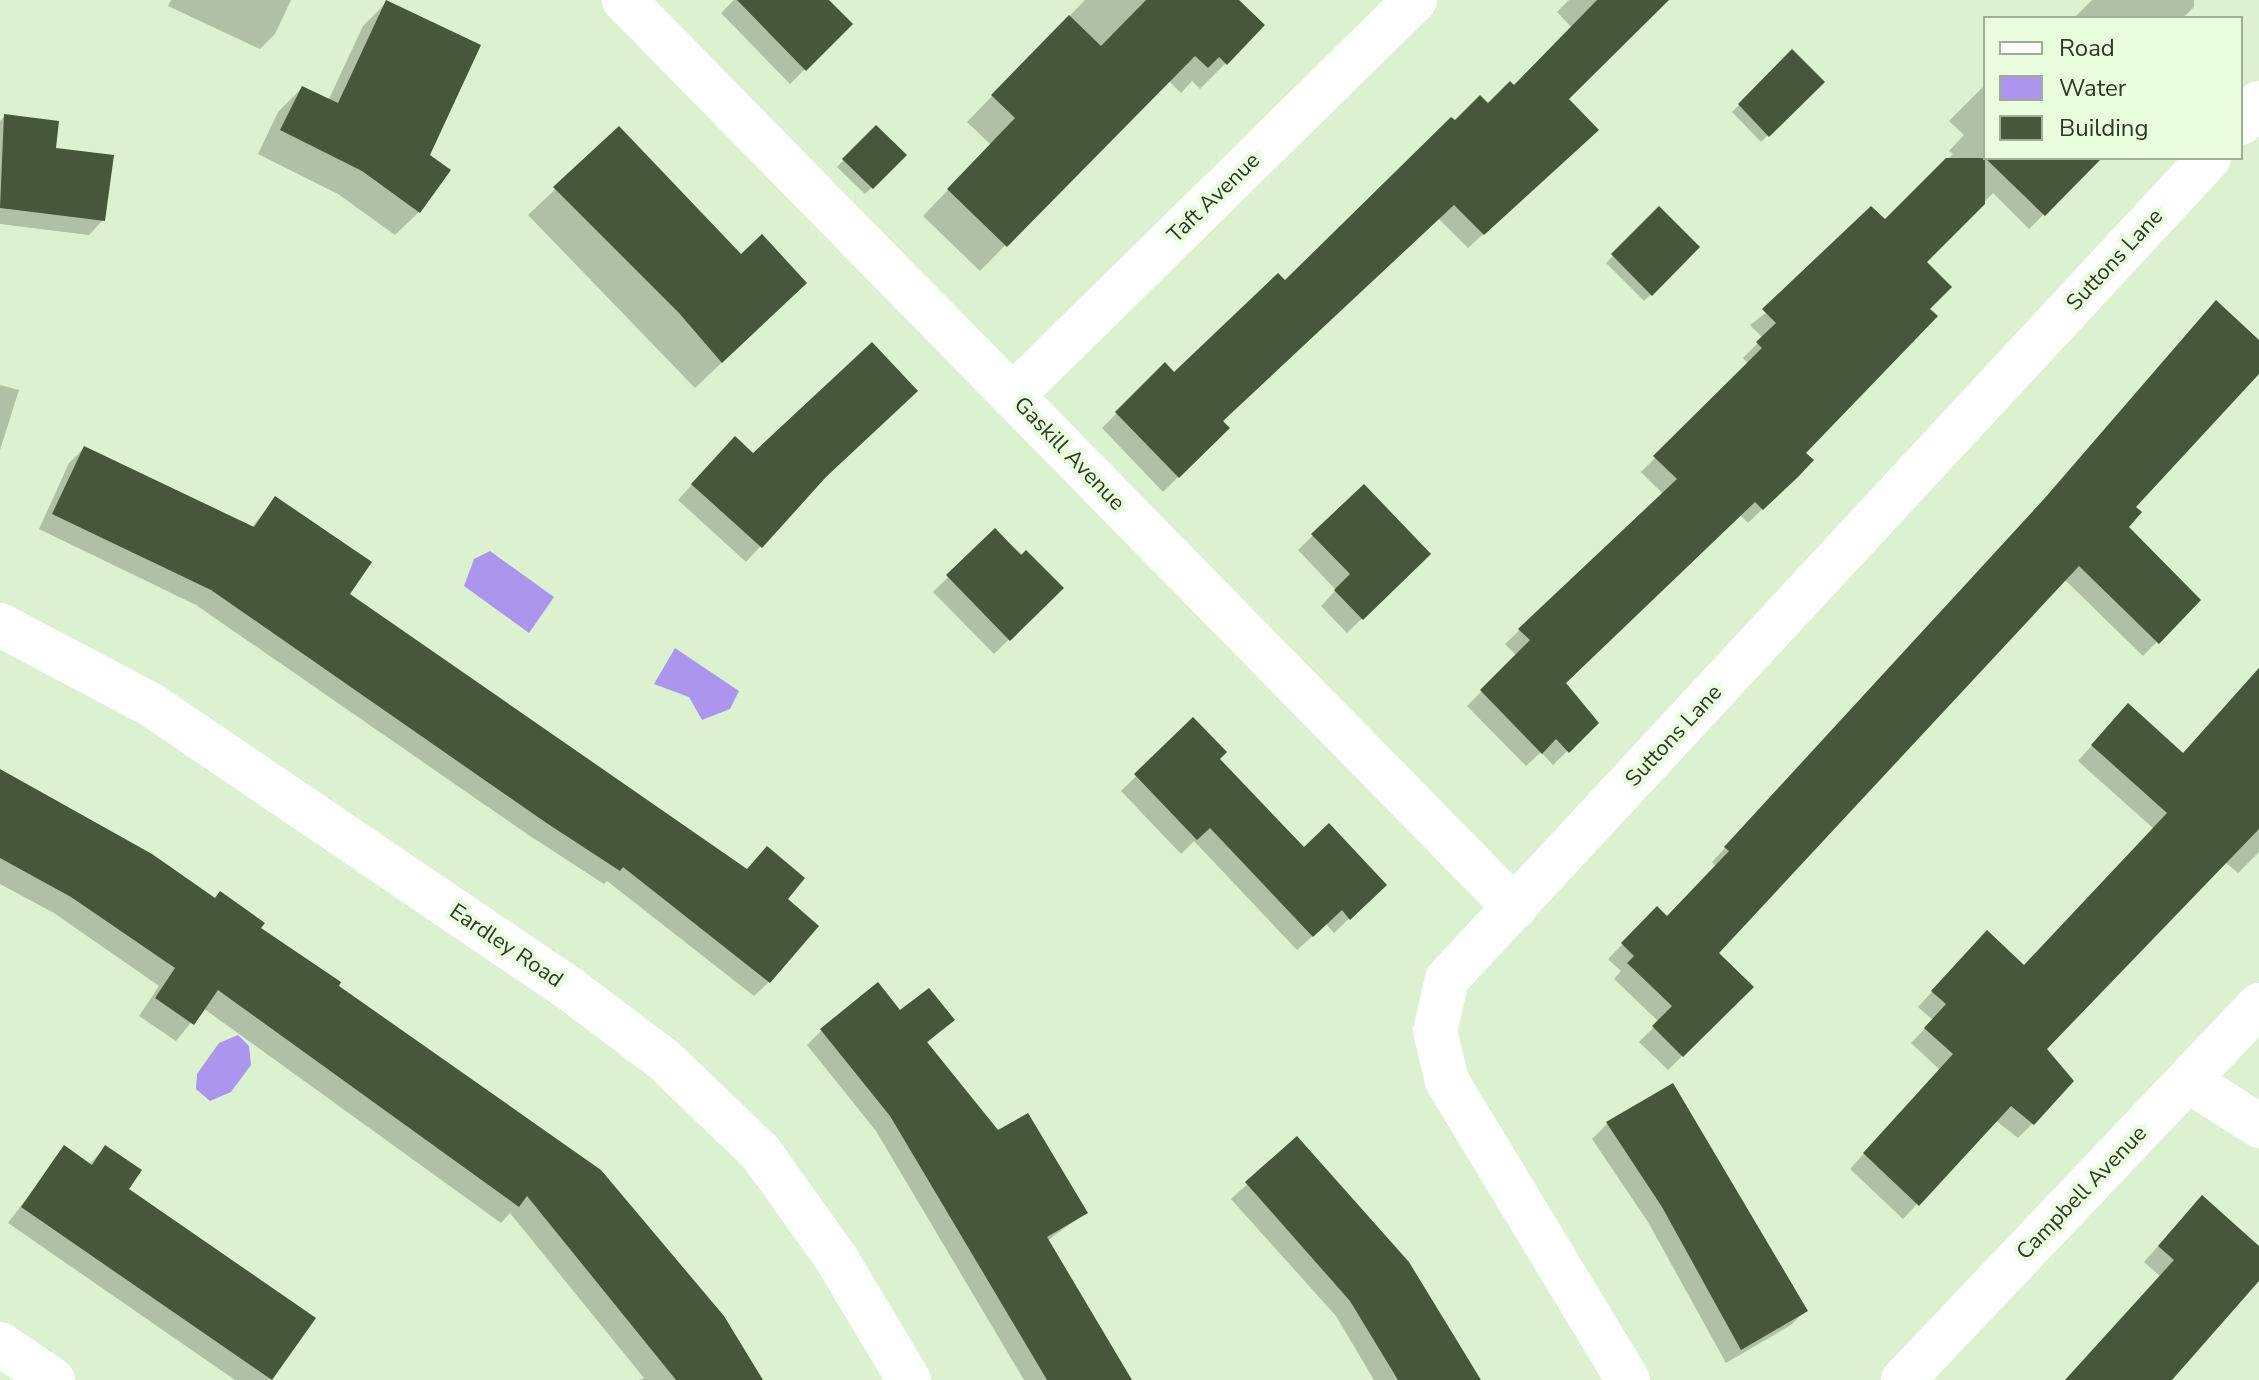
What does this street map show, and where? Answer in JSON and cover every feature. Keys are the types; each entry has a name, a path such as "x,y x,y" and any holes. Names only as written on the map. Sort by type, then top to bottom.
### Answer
{"street":[{"name":"Gaskill Avenue","path":"624,0 1515,908"},
{"name":"Taft Avenue","path":"1012,396 1415,0"},
{"path":"2243,121 2259,103"},
{"name":"Suttons Lane","path":"1628,1380 1447,1081 1435,1031 1447,979 2207,160"},
{"name":"Eardley Road","path":"0,625 150,704 570,989 663,1059 761,1153 836,1258 909,1380"},
{"name":"Campbell Avenue","path":"1903,1380 2259,1005"},
{"path":"2189,1081 2259,1126"},
{"path":"0,1344 53,1380"}],"water":[{"path":"490,551 554,597 529,633 464,586 474,559"},
{"path":"675,648 739,691 730,709 702,720 689,697 654,684"},
{"path":"238,1035 249,1046 251,1065 231,1092 210,1101 196,1089 197,1074 219,1043"}],"building":[{"path":"386,0 481,45 430,155 451,170 420,213 362,171 280,130 302,86 338,103"},
{"path":"737,0 829,0 853,24 806,71"},
{"path":"1146,0 1239,0 1265,25 1227,65 1219,57 1208,68 1195,56 1007,247 947,189 1015,118 991,95 1069,15 1101,46"},
{"path":"1597,0 1669,0 1569,99 1599,130 1484,235 1454,205 1223,421 1230,428 1179,478 1115,412 1165,362 1174,372 1278,273 1285,280 1451,117 1455,120 1480,95 1488,103 1510,81 1514,85"},
{"path":"1792,49 1825,82 1769,137 1738,104"},
{"path":"4,114 59,121 56,148 114,155 105,221 0,208"},
{"path":"876,125 907,155 873,189 842,159"},
{"path":"619,126 741,254 762,234 807,283 722,363 679,313 553,187"},
{"path":"1946,158 1985,160 1985,204 1927,262 1952,287 1930,309 1938,316 1806,453 1814,460 1798,477 1763,510 1755,502 1566,683 1599,723 1569,753 1556,739 1542,754 1480,690 1530,640 1518,629 1677,479 1653,456 1762,348 1756,342 1776,323 1762,309 1871,206 1885,219"},
{"path":"1987,160 2100,160 2045,216"},
{"path":"1659,206 1700,247 1652,296 1611,254"},
{"path":"2216,300 2259,340 2259,374 2136,507 2142,512 2129,527 2201,600 2159,644 2079,566 1719,953 1754,987 1683,1057 1652,1026 1672,1006 1627,963 1634,956 1621,943 1657,906 1667,916 1729,851 1724,847 2044,499"},
{"path":"872,342 918,391 826,477 762,548 691,484 735,436 753,453"},
{"path":"84,446 254,527 275,496 372,562 350,594 747,869 767,846 805,878 788,899 819,926 770,983 623,867 620,871 545,822 211,590 52,514"},
{"path":"1364,484 1431,554 1363,620 1334,590 1350,574 1311,534"},
{"path":"995,528 1021,555 1026,550 1064,588 1010,641 946,575"},
{"path":"2259,668 2259,829 2047,1049 2074,1081 2034,1125 2011,1106 1919,1206 1863,1153 1953,1054 1924,1028 1946,1004 1931,991 1987,930 2024,965 2167,813 2091,745 2128,703 2183,753"},
{"path":"1193,717 1227,752 1220,759 1304,847 1329,823 1387,885 1350,920 1342,910 1313,937 1210,828 1197,840 1134,774"},
{"path":"0,769 152,854 215,898 220,891 265,923 261,928 341,982 339,986 601,1170 724,1316 763,1380 676,1380 527,1196 519,1207 218,990 194,1025 155,998 175,968 71,897 0,858"},
{"path":"878,982 900,1010 929,988 955,1020 927,1042 998,1130 1028,1113 1088,1213 1047,1237 1132,1380 1047,1380 890,1116 820,1029"},
{"path":"1673,1083 1808,1311 1741,1350 1662,1207 1606,1122"},
{"path":"1297,1136 1409,1262 1481,1380 1398,1380 1350,1301 1245,1182"},
{"path":"64,1145 92,1165 105,1145 142,1170 129,1189 316,1318 272,1380 21,1207"},
{"path":"2202,1195 2259,1246 2259,1281 2172,1380 2065,1380 2174,1260 2158,1246"}]}
